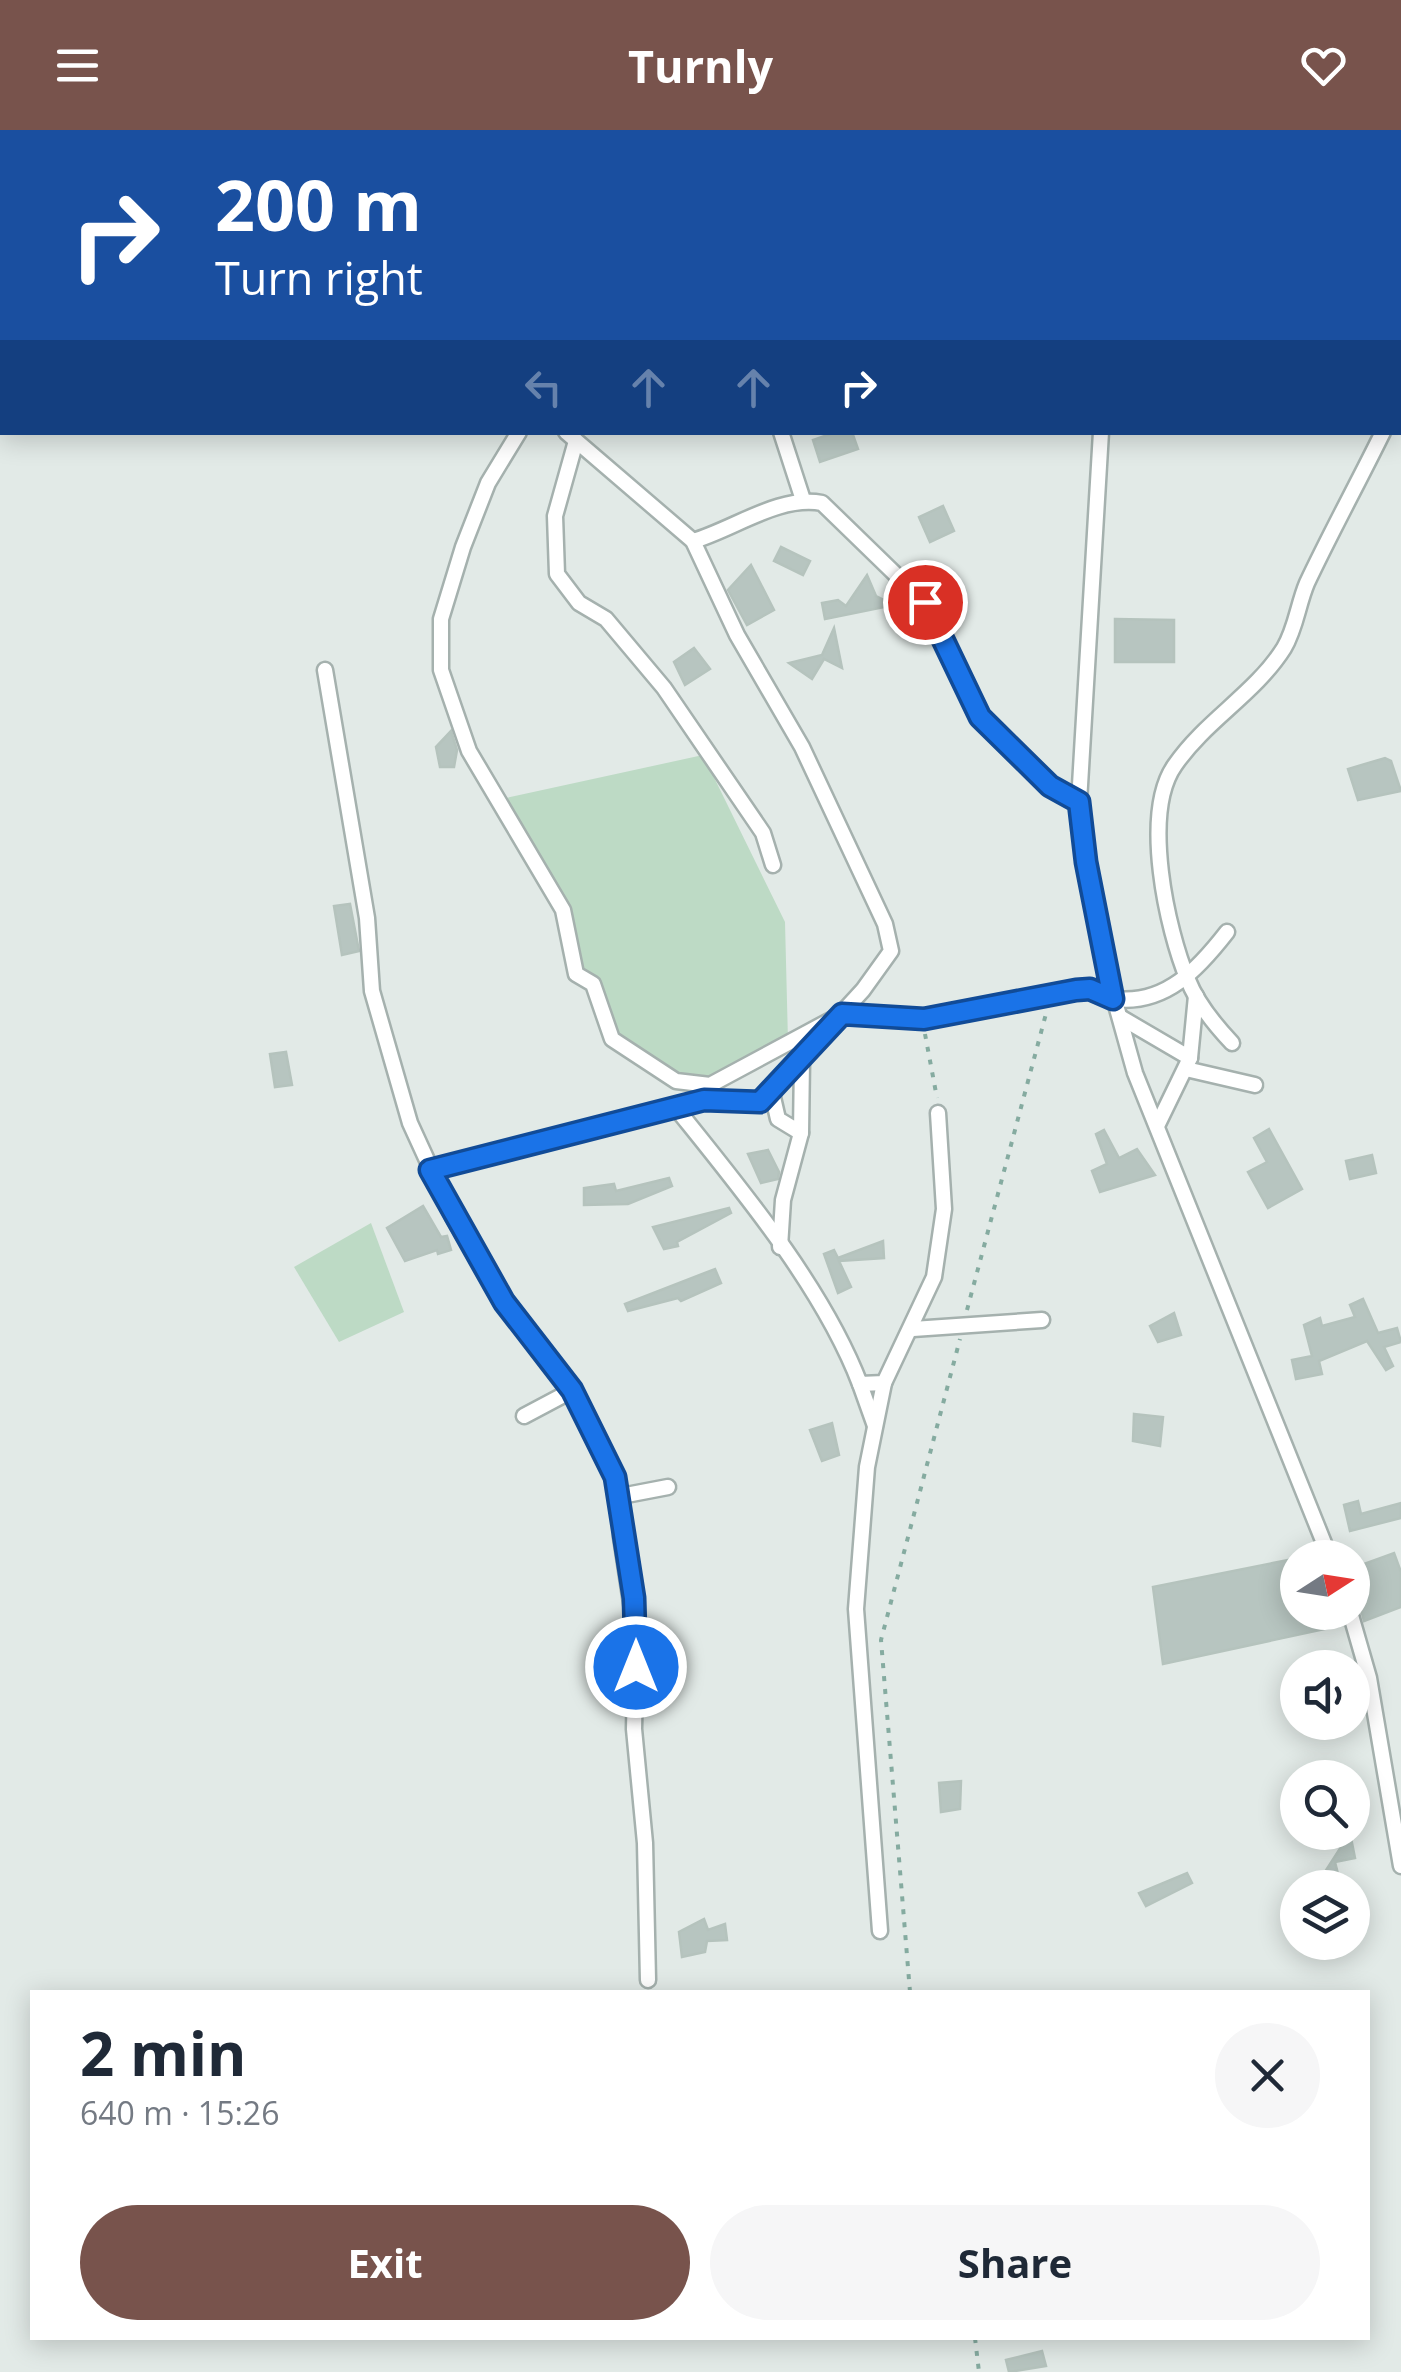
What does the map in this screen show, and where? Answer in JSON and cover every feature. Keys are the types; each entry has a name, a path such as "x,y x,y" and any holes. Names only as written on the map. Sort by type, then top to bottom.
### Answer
{"street":[{"path":"517,435 488,484 463,547 442,620 441,670 468,751 563,910 576,974 593,984 612,1039 676,1081 710,1085 842,1014 924,1019 1051,992 1090,989 1113,999 1164,991 1187,978 1227,932"},
{"path":"782,435 804,500"},
{"path":"1101,435 1079,802 1086,862 1113,999 1135,1073 1323,1540"},
{"path":"1232,1043 1187,978 1161,883 1158,852 1164,792 1171,770 1200,733 1253,686 1285,646 1308,582 1382,435"},
{"path":"430,1170 704,1100 760,1102 842,1014 891,951 885,924 802,747 737,636 693,541 571,437 555,516 557,574 579,603 606,619 664,688 764,834 773,866"},
{"path":"693,541 804,500 822,503 925,602 980,717 1050,786 1079,802"},
{"path":"324,670 367,918 372,992 410,1123 430,1170 504,1302 572,1390 622,1496 621,1537 636,1636 634,1729 646,1861 648,1980"},
{"path":"1157,1126 1188,1064 1196,996"},
{"path":"1120,1017 1188,1064 1255,1085"},
{"path":"780,1247 783,1200 801,1132 802,1060"},
{"path":"772,1093 778,1119 801,1132"},
{"path":"676,1108 780,1247 847,1351 876,1426"},
{"path":"880,1931 856,1610 867,1467 884,1382 934,1276 944,1209 938,1113"},
{"path":"912,1329 1042,1320"},
{"path":"860,1384 884,1382"},
{"path":"524,1416 572,1390"},
{"path":"622,1496 668,1487"},
{"path":"1355,1630 1369,1678 1401,1866"}],"path":[{"path":"910,1990 880,1640 1051,992"},
{"path":"924,1019 938,1113"},
{"path":"975,2340 978,2372"}],"green space":[{"path":"703,755 785,922 788,1041 711,1077 679,1074 618,1034 598,978 583,969 572,910 506,798"},
{"path":"371,1223 404,1312 339,1342 294,1267"}],"building":[{"path":"827,435 853,435 858,449 820,462 813,440"},
{"path":"943,506 954,531 930,542 919,517"},
{"path":"781,547 810,561 803,575 774,561"},
{"path":"751,565 774,610 747,625 728,590"},
{"path":"867,575 876,596 894,605 825,619 822,603 838,600 846,606"},
{"path":"1115,619 1174,620 1174,662 1115,662"},
{"path":"834,628 842,668 824,659 812,679 789,663 822,655"},
{"path":"694,648 710,669 685,685 674,662"},
{"path":"451,731 457,750 454,767 440,767 436,747"},
{"path":"1385,758 1391,761 1401,791 1358,800 1348,769"},
{"path":"350,904 359,951 342,955 334,906"},
{"path":"286,1052 292,1085 275,1087 270,1054"},
{"path":"1269,1129 1302,1189 1268,1208 1248,1172 1267,1162 1254,1138"},
{"path":"1104,1130 1119,1158 1137,1149 1155,1175 1100,1192 1092,1171 1107,1164 1096,1134"},
{"path":"768,1150 779,1172 778,1179 761,1183 748,1154"},
{"path":"1372,1155 1376,1173 1350,1179 1346,1161"},
{"path":"669,1178 672,1186 628,1204 584,1205 584,1188 614,1184 616,1191"},
{"path":"423,1206 441,1237 447,1236 451,1250 438,1254 437,1250 405,1261 387,1228"},
{"path":"729,1208 731,1213 677,1242 678,1246 664,1249 653,1227"},
{"path":"883,1241 884,1258 839,1261 851,1287 838,1293 824,1254 834,1250 838,1258"},
{"path":"715,1269 721,1283 681,1301 678,1298 628,1311 625,1304"},
{"path":"1363,1299 1378,1333 1397,1328 1401,1342 1384,1347 1393,1366 1386,1370 1367,1341 1319,1361 1322,1374 1296,1379 1292,1360 1312,1356 1304,1325 1320,1318 1322,1326 1355,1317 1350,1305"},
{"path":"1174,1313 1181,1335 1158,1342 1150,1326"},
{"path":"1134,1414 1163,1417 1160,1446 1133,1441"},
{"path":"832,1423 839,1455 822,1461 810,1430"},
{"path":"1358,1501 1361,1514 1401,1503 1401,1518 1350,1531 1344,1505"},
{"path":"1394,1553 1401,1572 1401,1607 1370,1619 1370,1579 1370,1562"},
{"path":"1280,1562 1280,1630 1320,1630 1163,1664 1153,1587"},
{"path":"961,1781 960,1809 941,1812 939,1783"},
{"path":"1339,1850 1353,1850 1355,1858 1335,1862 1337,1870 1326,1870"},
{"path":"1187,1873 1192,1883 1146,1906 1139,1893"},
{"path":"704,1919 708,1930 725,1924 727,1940 707,1941 705,1952 682,1957 679,1932"},
{"path":"1042,2351 1046,2366 1009,2372 1006,2360"}],"route":[{"path":"636,1667 634,1598 621,1537 622,1496 615,1477 572,1390 511,1313 452,1217 430,1170 704,1100 760,1102 842,1014 877,1020 924,1019 990,1003 1090,989 1113,999 1086,862 1079,802 1050,786 980,717 970,688 925,602"}]}
